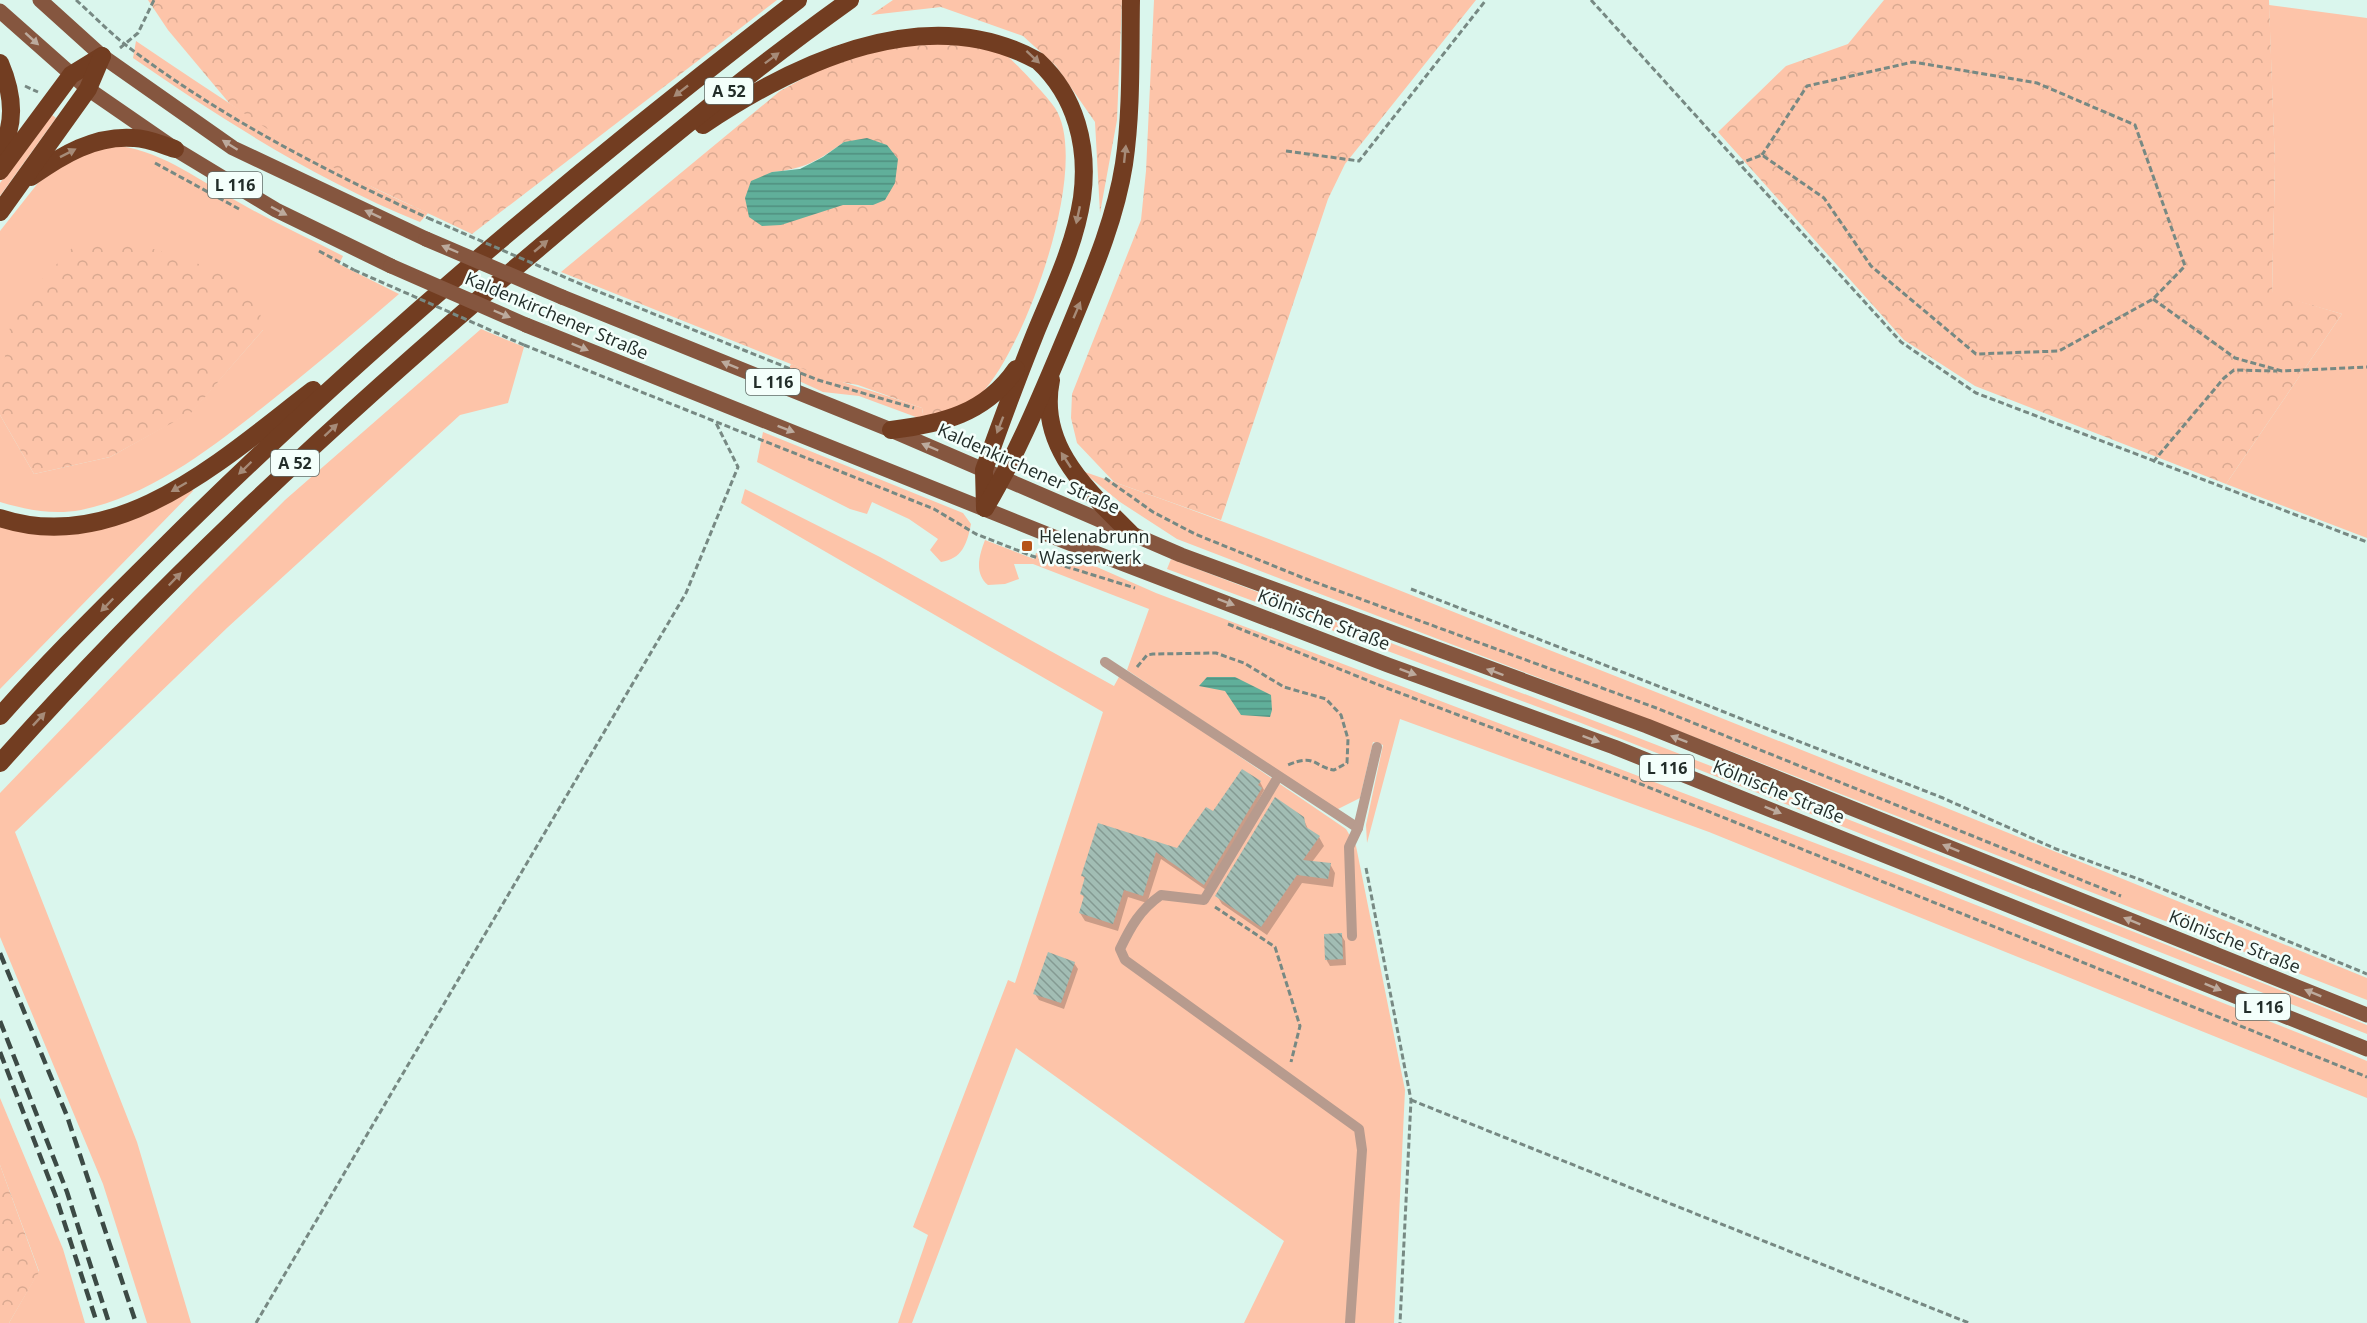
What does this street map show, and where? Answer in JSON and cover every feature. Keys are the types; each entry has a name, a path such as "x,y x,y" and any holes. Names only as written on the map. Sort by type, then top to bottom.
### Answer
{"highway":[{"name":"A 52","path":"0,716 126,585 267,446 412,314 582,171 798,0"},
{"name":"A 52","path":"0,763 90,665 269,487 403,364 691,120 850,0"},
{"path":"985,508 1003,478 1054,364 1089,281 1113,211 1124,165 1128,120 1131,0"},
{"path":"940,18 987,27 1021,45 1049,72 1065,92 1075,116 1083,156 1082,197 1072,240 984,470 985,508"},
{"path":"612,186 806,57 853,34 886,24"},
{"path":"0,171 71,75 102,56"},
{"path":"0,212 88,89 102,56"},
{"path":"0,63 8,81 12,113 5,143 0,151"},
{"path":"19,185 54,161 101,140 135,138 176,148"},
{"path":"0,518 42,527 90,524 120,516 179,488 232,452 412,314"},
{"path":"891,430 936,424 986,401 1007,382 1028,350"},
{"path":"1054,364 1050,385 1052,432 1058,447 1080,482 1132,535"}],"main road":[{"name":"Kaldenkirchener Straße","path":"40,0 102,56 233,148 426,239 562,297 891,430 1177,553"},
{"name":"Kaldenkirchener Straße","path":"0,11 88,89 176,148 276,210 391,266 526,325 1172,581"},
{"name":"Kölnische Straße","path":"1177,553 1647,726 2367,1015"},
{"name":"Kölnische Straße","path":"1172,581 1388,665 1636,755 2367,1049"}],"lane":[{"path":"1105,662 1358,828"},
{"path":"1352,936 1349,847 1358,828 1377,747"},
{"path":"1278,777 1204,900 1161,895 1135,918 1120,950 1125,960 1359,1130 1362,1150 1350,1323"}],"path":[{"path":"76,0 126,45 276,143 349,182 592,289 818,380 924,411"},
{"path":"126,45 138,33 154,0"},
{"path":"1286,151 1359,161 1485,0"},
{"path":"1591,0 1901,342 1976,393 2367,543"},
{"path":"1738,164 1762,155 1807,86 1912,62 2037,83 2135,125 2185,266 2153,299 2059,351 1976,354 1871,266 1824,198 1762,155"},
{"path":"8,81 33,89 52,102"},
{"path":"151,160 245,213"},
{"path":"315,249 354,270 524,345 934,509 976,534 1032,556 1145,591"},
{"path":"2153,299 2235,358 2282,371"},
{"path":"2153,462 2224,378 2234,370 2282,371 2367,367"},
{"path":"256,1323 686,593 738,467 715,422"},
{"path":"1103,477 1153,512 1195,534 1302,577 1659,709 2131,900"},
{"path":"1411,589 1932,794 2056,849 2141,880 2367,974"},
{"path":"1222,621 1396,691 1628,779 2367,1077"},
{"path":"1128,675 1147,655 1216,653 1244,663 1284,687 1326,699 1341,715 1348,739 1347,763 1339,769 1330,770 1319,762 1302,760 1283,767 1278,777"},
{"path":"1364,862 1411,1100 1400,1323"},
{"path":"1204,900 1275,947 1300,1026 1287,1078"},
{"path":"1411,1100 1959,1321 1969,1323"}],"green space":[{"path":"148,0 777,0 472,234 349,176 290,144 230,104 168,30"},
{"path":"893,0 1122,0 1117,120 1100,213 1095,122 1056,66 1023,36 941,7 871,15"},
{"path":"1154,0 1476,0 1345,164 1328,199 1221,520 1114,482 1077,443 1071,418 1072,394 1141,220 1146,171"},
{"path":"1884,0 2269,0 2275,164 2272,293 2342,314 2226,484 1975,386 1904,340 1718,132 1786,66 1848,44"},
{"path":"2269,5 2367,18 2367,538 2226,484 2342,314 2272,294 2275,164"},
{"path":"936,34 1000,52 1017,65 1055,108 1064,135 1065,170 1059,212 1034,299 1016,338 998,371 981,394 961,407 924,420 922,408 858,385 831,380 561,272 780,91 865,45","holes":["844,142 873,205 843,204 814,213 772,172 793,169 810,163"]},
{"path":"136,41 242,112 315,156 428,213 420,222 344,188 272,148 133,58"},
{"path":"51,114 56,118 0,196 0,183"},
{"path":"120,146 168,161 252,210 343,256 339,264 399,294 241,424 177,470 155,482 131,494 81,510 40,511 0,502 0,415 34,474 110,457 192,411 263,330 0,385 0,231 38,183 60,166 86,150"},
{"path":"132,242 217,270 257,295 263,330 192,412 110,457 34,474 0,415 0,385 13,310 73,247"},
{"path":"481,329 524,347 508,403 460,415 228,627 15,832 137,1142 191,1323 147,1323 103,1184 0,937 0,793 285,500"},
{"path":"791,364 922,408 924,420 859,396 823,392 786,375"},
{"path":"763,432 963,513 971,524 968,538 959,554 941,562 930,550 938,539 909,519 872,502 867,514 850,509 757,462"},
{"path":"1082,471 1323,560 2367,978 2367,1000 1733,752 1177,539 1120,502"},
{"path":"190,487 193,491 0,689 0,525 26,532 50,534 74,532 121,518"},
{"path":"745,489 880,557 1114,686 1120,675 1346,829 1356,846 1405,1090 1394,1323 1244,1323 1284,1241 1016,1048 912,1323 898,1323 928,1235 913,1227 1008,980 1015,983 1103,712 741,503"},
{"path":"985,540 1034,559 1036,553 1081,560 1156,593 1923,884 2329,1045 2367,1061 2367,1098 1709,832 1400,719 1367,843 1366,825 1383,745 1373,742 1360,798 1336,810 1127,670 1149,609 1033,564 1014,564 1019,579 1005,584 988,585 979,570"},
{"path":"1171,559 1471,673 2218,965 2367,1025 2367,1034 1581,723 1167,569"},
{"path":"0,1098 63,1249 85,1323 9,1323 39,1271 0,1165"},
{"path":"0,1165 39,1272 9,1323 0,1323"}],"shaded area":[{"path":"867,138 887,145 898,159 895,183 885,200 873,205 843,205 781,225 762,226 749,217 745,198 751,181 772,172 800,169 823,157 844,142"},
{"path":"1207,677 1235,677 1271,695 1270,717 1241,715 1225,691 1199,686"}],"building":[{"path":"1242,769 1261,781 1258,785 1262,788 1204,885 1156,852 1143,896 1124,890 1113,924 1079,913 1084,896 1080,894 1085,877 1081,876 1098,823 1177,848 1206,807 1213,811"},
{"path":"1275,797 1304,817 1306,827 1320,836 1303,860 1331,863 1328,879 1297,875 1261,927 1215,896"},
{"path":"1342,933 1343,959 1325,960 1324,934"},
{"path":"1048,952 1075,962 1061,1003 1033,994"}],"railway":[{"path":"0,953 67,1116 136,1323"},
{"path":"0,1021 67,1192 109,1323"},
{"path":"0,1052 56,1197 97,1323"}],"place":[{"name":"Helenabrunn Wasserwerk","path":"1027,546"}]}
